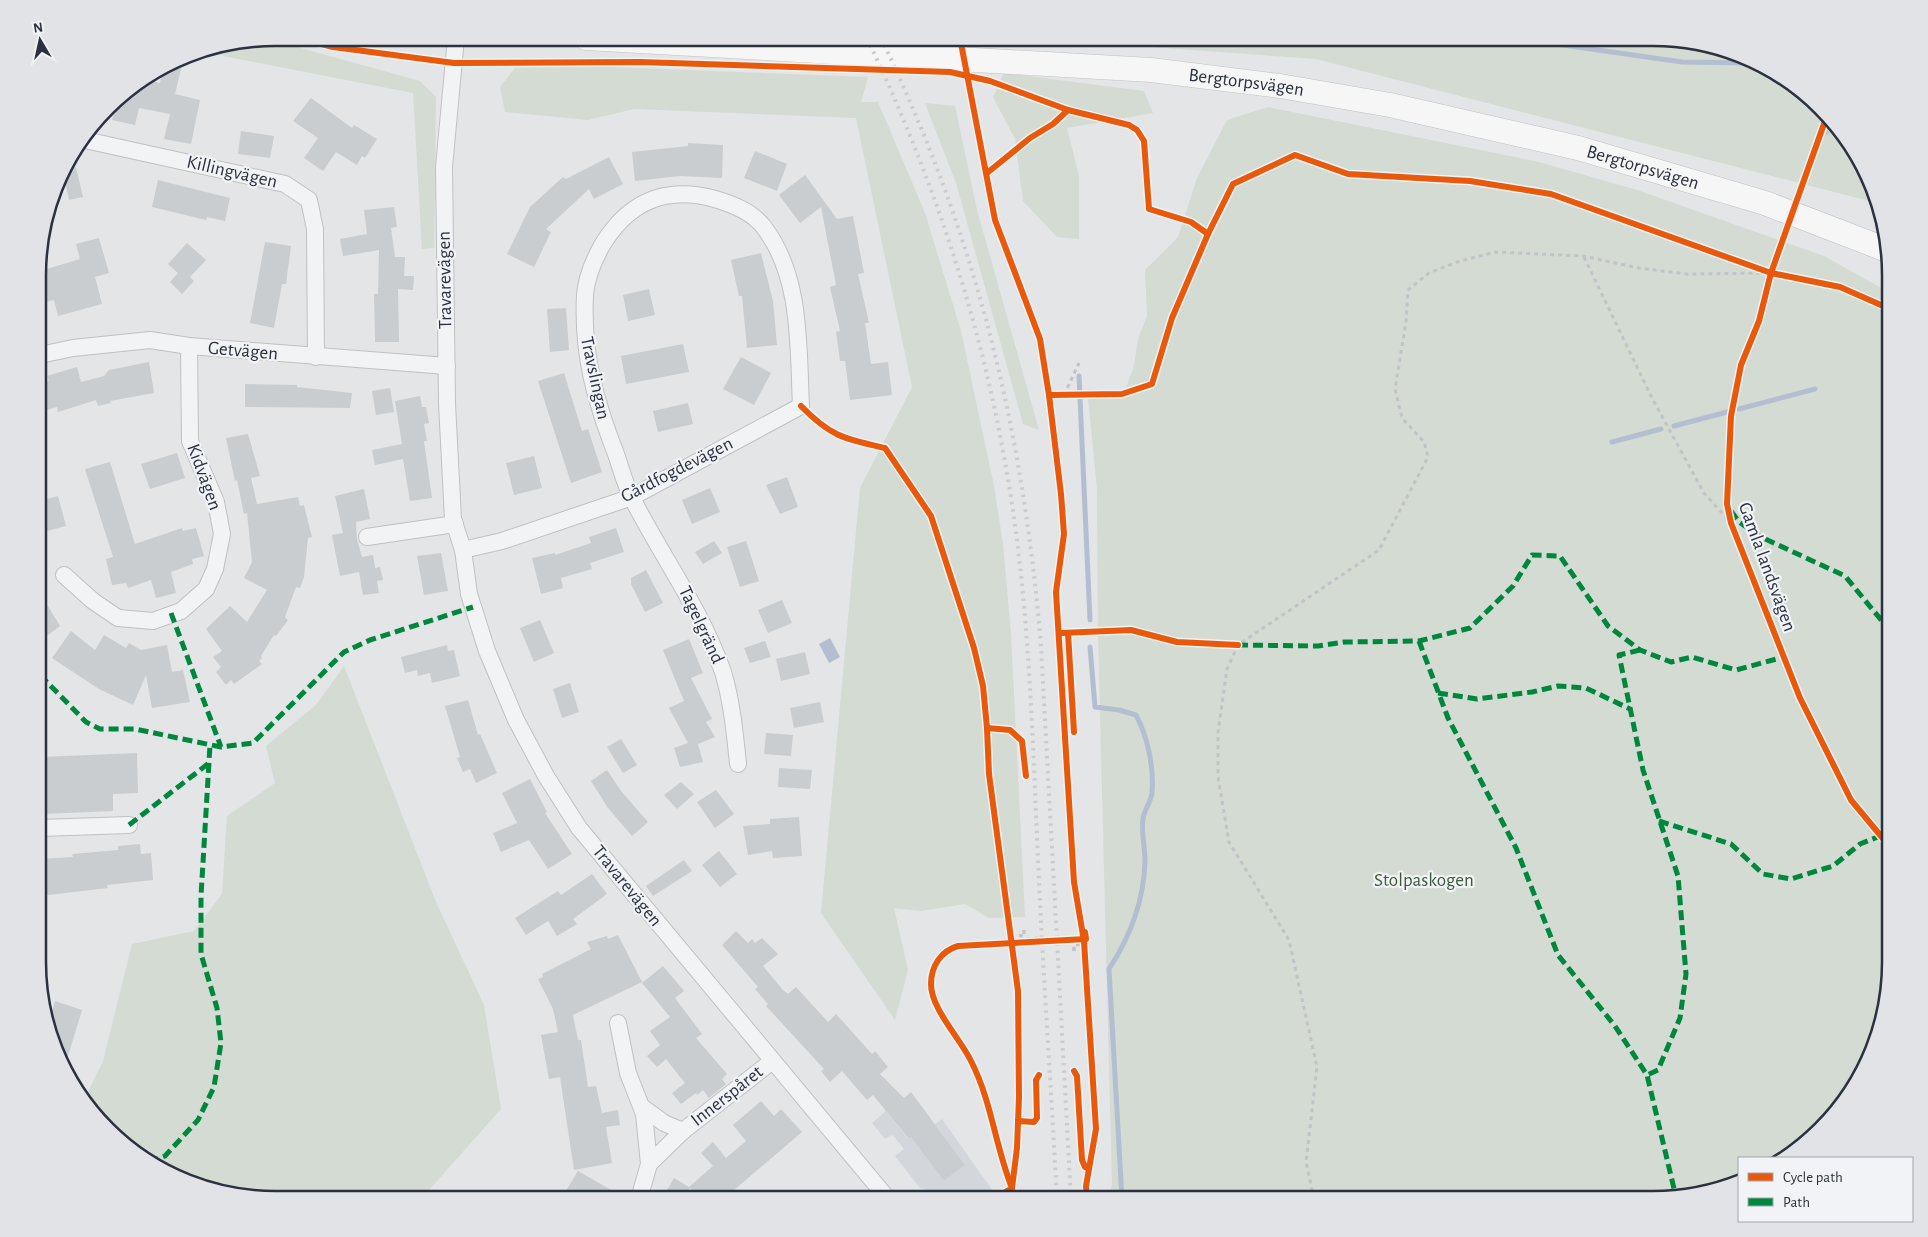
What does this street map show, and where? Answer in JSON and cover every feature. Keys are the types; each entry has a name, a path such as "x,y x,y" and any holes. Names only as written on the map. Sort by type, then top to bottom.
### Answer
{"main road":[{"name":"Bergtorpsvägen","path":"727,46 1151,70 1280,86 1390,105 1578,148 1765,202 1880,247"},
{"path":"1851,234 1879,242"}],"street":[{"name":"Travarevägen","path":"455,46 444,167 447,366 455,524 463,550 469,594 486,651 516,720 546,776 579,828 771,1062 881,1191"},
{"name":"Killingvägen","path":"90,141 285,184 309,200 315,229 316,357"},
{"name":"Travslingan","path":"632,497 598,407 584,339 585,292 591,266 612,229 632,209 663,196 698,194 736,204 762,225 777,251 792,289 797,319 802,406"},
{"name":"Getvägen","path":"46,354 73,348 150,340 189,346 447,366"},
{"name":"Kidvägen","path":"64,575 93,601 118,618 153,621 181,611 206,589 215,569 222,534 216,502 190,441 189,346"},
{"name":"Gårdfogdevägen","path":"463,550 502,541 632,497 802,406"},
{"name":"Tagelgränd","path":"632,497 686,590 722,672 732,712 738,764"},
{"path":"367,537 455,524"},
{"path":"46,828 129,825"},
{"path":"618,1023 628,1073 642,1108 648,1164 641,1191"},
{"name":"Innerspåret","path":"648,1164 683,1131 771,1062"},
{"name":"Innerspåret","path":"642,1108 664,1123 683,1131"}],"path":[{"path":"1816,148 1824,123"},
{"path":"1820,140 1830,131"},
{"path":"1312,1191 1306,1162 1318,1067 1289,940 1229,842 1218,777 1219,723 1227,668 1238,645 1379,550 1428,457 1424,442 1402,418 1395,389 1406,322 1408,290 1429,273 1460,260 1495,252 1583,256 1639,268 1686,274 1771,273"},
{"path":"1583,256 1652,398 1704,494 1731,523"},
{"path":"1768,283 1774,264"},
{"path":"1752,266 1779,275"},
{"path":"1064,395 1079,363"},
{"path":"1230,644 1238,645"},
{"path":"1009,927 1010,942"},
{"path":"1024,930 1024,939"},
{"path":"1074,942 1086,939 1084,931 1084,943 1085,954"},
{"path":"1010,942 1024,939 1041,940"},
{"path":"1010,942 1041,940"},
{"path":"1057,942 1084,943"},
{"path":"1057,942 1084,943"},
{"path":"1074,942 1074,951"}],"shaded area":[{"path":"886,1111 908,1139 916,1135 925,1155 944,1181 965,1165 935,1124 942,1119 993,1191 932,1191 920,1188 895,1156 904,1149 893,1135 885,1139 872,1123"}],"green space":[{"path":"293,46 420,81 436,97 434,248 422,249 413,93 217,54 245,48"},
{"path":"1135,46 1653,46 1698,51 1726,58 1754,70 1780,85 1804,103 1825,124 1843,148 1858,174 1870,201 1316,59"},
{"path":"608,67 868,77 861,102 878,102 925,213 961,331 994,486 1003,544 1011,634 1025,917 989,918 965,904 921,911 894,908 908,970 895,1020 821,913 860,488 912,387 856,118 634,109 588,120 505,112 500,87 515,68"},
{"path":"1004,73 1144,91 1153,113 1067,128 1079,176 1079,239 1057,237 1023,201 1015,139 993,97"},
{"path":"925,103 955,106 977,210 1039,430 1023,424 956,183"},
{"name":"Stolpaskogen","path":"1268,107 1539,162 1637,190 1824,256 1882,289 1882,962 1880,992 1870,1035 1858,1063 1843,1089 1815,1124 1772,1157 1738,1157 1738,1174 1726,1179 1683,1189 1653,1191 1111,1191 1112,1184 1098,634 1097,489 1088,398 1123,396 1134,366 1138,339 1147,316 1145,270 1178,237 1197,178 1227,120"},
{"path":"344,666 436,902 484,1005 501,1109 428,1191 275,1191 245,1189 202,1179 161,1160 124,1134 103,1113 88,1093 103,1061 132,944 194,931 222,894 227,816 275,783 266,746 316,705"}],"water":[{"path":"830,638 840,657 829,663 819,644"}],"building":[{"path":"181,67 175,94 200,100 191,144 164,139 170,114 139,108 135,125 112,120 114,112 124,103 153,82 160,83 161,77"},
{"path":"311,98 352,128 354,125 377,139 365,158 362,156 357,165 336,152 323,171 304,158 318,138 293,121"},
{"path":"241,131 274,136 270,158 238,154"},
{"path":"688,143 723,145 722,178 680,176 635,181 632,152 688,146"},
{"path":"755,151 787,164 777,191 744,178"},
{"path":"609,157 623,184 594,199 589,189 546,229 551,232 534,267 507,254 530,207 563,177 566,179"},
{"path":"76,167 83,197 69,200 65,186 73,168"},
{"path":"805,175 837,219 853,216 864,273 858,274 869,323 865,323 871,364 888,362 892,395 850,400 845,361 840,361 836,332 840,331 830,287 836,285 821,207 800,223 779,195"},
{"path":"158,180 230,198 225,221 207,217 206,220 152,207"},
{"path":"394,207 397,227 391,228 395,257 405,257 404,276 414,276 413,290 398,289 399,342 375,342 374,294 378,294 379,250 343,256 340,239 367,234 364,210"},
{"path":"99,238 109,273 95,277 102,304 58,316 54,300 46,302 46,269 80,259 76,244"},
{"path":"265,242 291,246 286,284 282,284 274,328 250,323"},
{"path":"187,243 206,260 190,277 194,281 182,294 170,282 178,273 168,264"},
{"path":"761,253 773,301 777,345 747,348 742,296 739,296 731,260"},
{"path":"649,289 655,315 628,321 623,295"},
{"path":"566,308 569,350 550,352 547,309"},
{"path":"683,344 689,372 626,384 621,356"},
{"path":"741,357 771,373 754,405 723,389"},
{"path":"149,362 154,393 110,401 111,403 98,406 96,400 58,412 57,407 46,410 46,382 49,381 47,376 77,367 81,382 104,376 109,370"},
{"path":"564,373 582,431 588,429 602,472 571,483 538,381"},
{"path":"245,384 297,385 297,387 352,393 350,408 245,407"},
{"path":"390,388 394,412 376,415 372,391"},
{"path":"420,396 422,407 426,407 429,423 424,424 427,441 424,441 432,498 410,501 403,459 375,465 372,450 402,444 395,401"},
{"path":"688,403 693,424 658,432 653,411"},
{"path":"248,434 260,476 251,478 257,504 298,497 300,506 304,505 312,537 308,538 304,577 300,588 296,587 285,617 288,620 276,636 274,635 261,656 262,658 259,661 262,664 234,684 231,680 226,685 216,672 221,667 213,657 222,651 206,629 230,606 247,622 267,590 244,578 252,562 247,513 244,514 226,438"},
{"path":"177,453 185,478 150,489 141,464"},
{"path":"534,456 542,488 514,495 506,463"},
{"path":"110,462 135,544 182,528 183,531 196,528 204,556 192,559 193,564 171,572 176,593 156,598 151,580 128,588 126,583 112,585 106,559 113,557 85,469"},
{"path":"787,477 798,507 780,514 766,485"},
{"path":"710,488 720,512 692,524 682,500"},
{"path":"364,489 370,519 356,522 357,539 362,557 373,555 375,568 380,567 383,580 377,581 379,593 363,595 359,572 340,576 332,535 343,533 335,496"},
{"path":"58,496 66,526 46,531 46,499"},
{"path":"616,528 624,552 590,563 592,569 561,578 563,588 541,594 532,558 555,553 555,555 591,543 589,537"},
{"path":"714,541 722,553 703,564 695,552"},
{"path":"746,541 759,581 740,587 727,547"},
{"path":"441,553 448,591 424,595 417,556"},
{"path":"646,570 663,603 645,612 631,584 631,578"},
{"path":"782,600 792,623 768,633 758,610"},
{"path":"46,603 60,626 46,636"},
{"path":"540,620 554,653 534,662 520,628"},
{"path":"71,631 95,650 104,635 126,648 129,643 141,650 167,645 172,672 183,670 190,702 152,708 146,675 133,705 99,689 52,658"},
{"path":"689,639 703,673 691,678 712,719 706,722 715,737 698,744 703,762 680,767 674,748 688,743 669,708 684,701 663,650"},
{"path":"765,641 771,657 750,663 744,648"},
{"path":"447,645 448,651 454,650 460,676 432,683 430,673 418,676 417,670 405,673 401,657"},
{"path":"805,652 810,674 781,681 776,659"},
{"path":"570,683 579,712 562,718 553,689"},
{"path":"468,700 478,735 480,734 497,773 476,783 470,769 463,772 457,758 460,757 445,706"},
{"path":"820,702 824,722 794,728 790,708"},
{"path":"766,733 793,735 791,756 764,754"},
{"path":"621,739 637,765 623,773 607,747"},
{"path":"137,753 138,793 113,794 113,811 46,814 46,757"},
{"path":"779,768 812,770 810,789 778,787"},
{"path":"607,770 621,791 648,822 632,836 608,808 591,781"},
{"path":"530,779 547,812 545,813 572,854 548,869 529,840 501,852 493,833 517,823 502,793"},
{"path":"681,782 694,794 677,809 664,795"},
{"path":"716,790 734,814 715,828 697,802"},
{"path":"799,817 802,856 773,858 772,851 748,855 743,826 770,824 770,819"},
{"path":"140,844 141,854 151,853 153,880 107,885 108,888 46,895 46,859 73,857 72,854 118,850 118,846"},
{"path":"719,851 737,874 720,887 702,865"},
{"path":"684,860 692,871 653,896 646,886"},
{"path":"592,874 607,894 573,919 577,924 557,936 548,921 526,935 515,918 558,891 561,895"},
{"path":"736,931 748,943 752,939 755,943 762,938 778,954 763,966 783,990 788,994 796,987 828,1022 836,1014 872,1054 875,1051 888,1067 880,1074 904,1098 911,1092 965,1165 944,1181 911,1137 909,1139 873,1095 867,1100 842,1071 830,1082 821,1071 824,1069 766,1006 768,1004 755,989 758,987 722,945"},
{"path":"618,935 642,982 573,1015 578,1040 581,1040 588,1087 596,1086 602,1113 618,1110 620,1125 606,1127 612,1163 574,1170 560,1077 549,1079 541,1035 558,1032 553,1009 538,979 543,977 542,974 591,949 587,942 607,936 608,939"},
{"path":"663,966 684,991 675,998 702,1034 696,1038 727,1074 722,1079 726,1084 709,1098 703,1090 681,1104 672,1093 685,1083 666,1059 657,1067 647,1056 660,1045 650,1031 670,1017 642,983"},
{"path":"55,1001 82,1010 68,1057 58,1035 52,1011"},
{"path":"761,1101 774,1116 781,1109 802,1132 733,1191 692,1191 690,1188 688,1191 667,1191 674,1178 689,1187 713,1166 701,1153 713,1142 726,1158 746,1141 733,1125"},
{"path":"578,1171 613,1191 566,1191"}],"waterway":[{"path":"1570,46 1682,62 1737,63"},
{"path":"1079,376 1090,620"},
{"path":"1739,409 1815,389"},
{"path":"1674,426 1731,411"},
{"path":"1612,442 1661,429"},
{"path":"1090,647 1095,707 1119,710 1136,715 1147,743 1152,773 1152,793 1143,824 1145,861 1139,903 1129,931 1109,969 1122,1191"}],"railway":[{"path":"871,46 912,140 932,192 967,298 994,407 1013,511 1028,660 1057,1191"},
{"path":"885,46 944,186 969,260 990,334 1008,410 1022,487 1033,565 1041,646 1071,1191"}],"marked path":[{"path":"1731,511 1739,522 1761,537 1845,576 1882,621"},
{"path":"1238,645 1318,646 1345,642 1419,641 1470,628 1513,586 1532,555 1560,556 1608,626 1640,650 1671,662 1692,657 1736,670 1784,657"},
{"path":"46,681 86,722 100,729 135,729 221,747 253,743 344,652 370,640 473,607"},
{"path":"171,613 221,747"},
{"path":"1419,641 1448,718 1516,848 1558,955 1615,1026 1647,1075 1674,1190"},
{"path":"1640,650 1619,655 1643,770 1678,876 1686,974 1680,1018 1658,1070 1647,1075"},
{"path":"1438,693 1477,699 1532,692 1558,686 1586,688 1630,709"},
{"path":"158,1158 165,1156 198,1120 214,1087 221,1043 217,1008 201,954 201,896 210,745"},
{"path":"129,825 209,763"},
{"path":"1659,821 1731,844 1763,874 1791,879 1833,866 1860,844 1880,836"}],"cycle path":[{"path":"329,46 454,63 640,62 950,72 990,81 1068,110 1129,125 1137,130 1144,141 1149,209 1191,222 1208,234"},
{"path":"962,46 995,220 1040,339 1061,494 1064,534 1056,592 1074,882 1084,941 1096,1129 1086,1191"},
{"path":"987,173 1030,138 1053,124 1068,110"},
{"name":"Gamla landsvägen","path":"1824,123 1771,273 1759,321 1741,365 1731,416 1727,504 1731,523 1800,698 1851,800 1882,837"},
{"path":"1049,395 1122,394 1152,384 1172,318 1208,234 1233,184 1295,155 1348,174 1470,181 1551,194 1771,273 1840,287 1882,305"},
{"path":"801,406 830,431 849,439 885,448 931,516 974,648 983,686 989,774 1018,991 1019,1097 1017,1148 1012,1191"},
{"path":"1061,633 1131,630 1177,642 1238,645"},
{"path":"1068,633 1074,732"},
{"path":"987,728 1010,730 1022,741 1026,776"},
{"path":"1007,1191 1012,1188 1001,1156 984,1092 971,1061 936,1003 932,994 931,977 935,965 942,955 958,946 1086,939 1085,932"},
{"path":"1074,1071 1077,1076 1082,1160 1085,1167 1089,1168"},
{"path":"1018,1121 1034,1122 1037,1118 1036,1080 1039,1075"}]}
